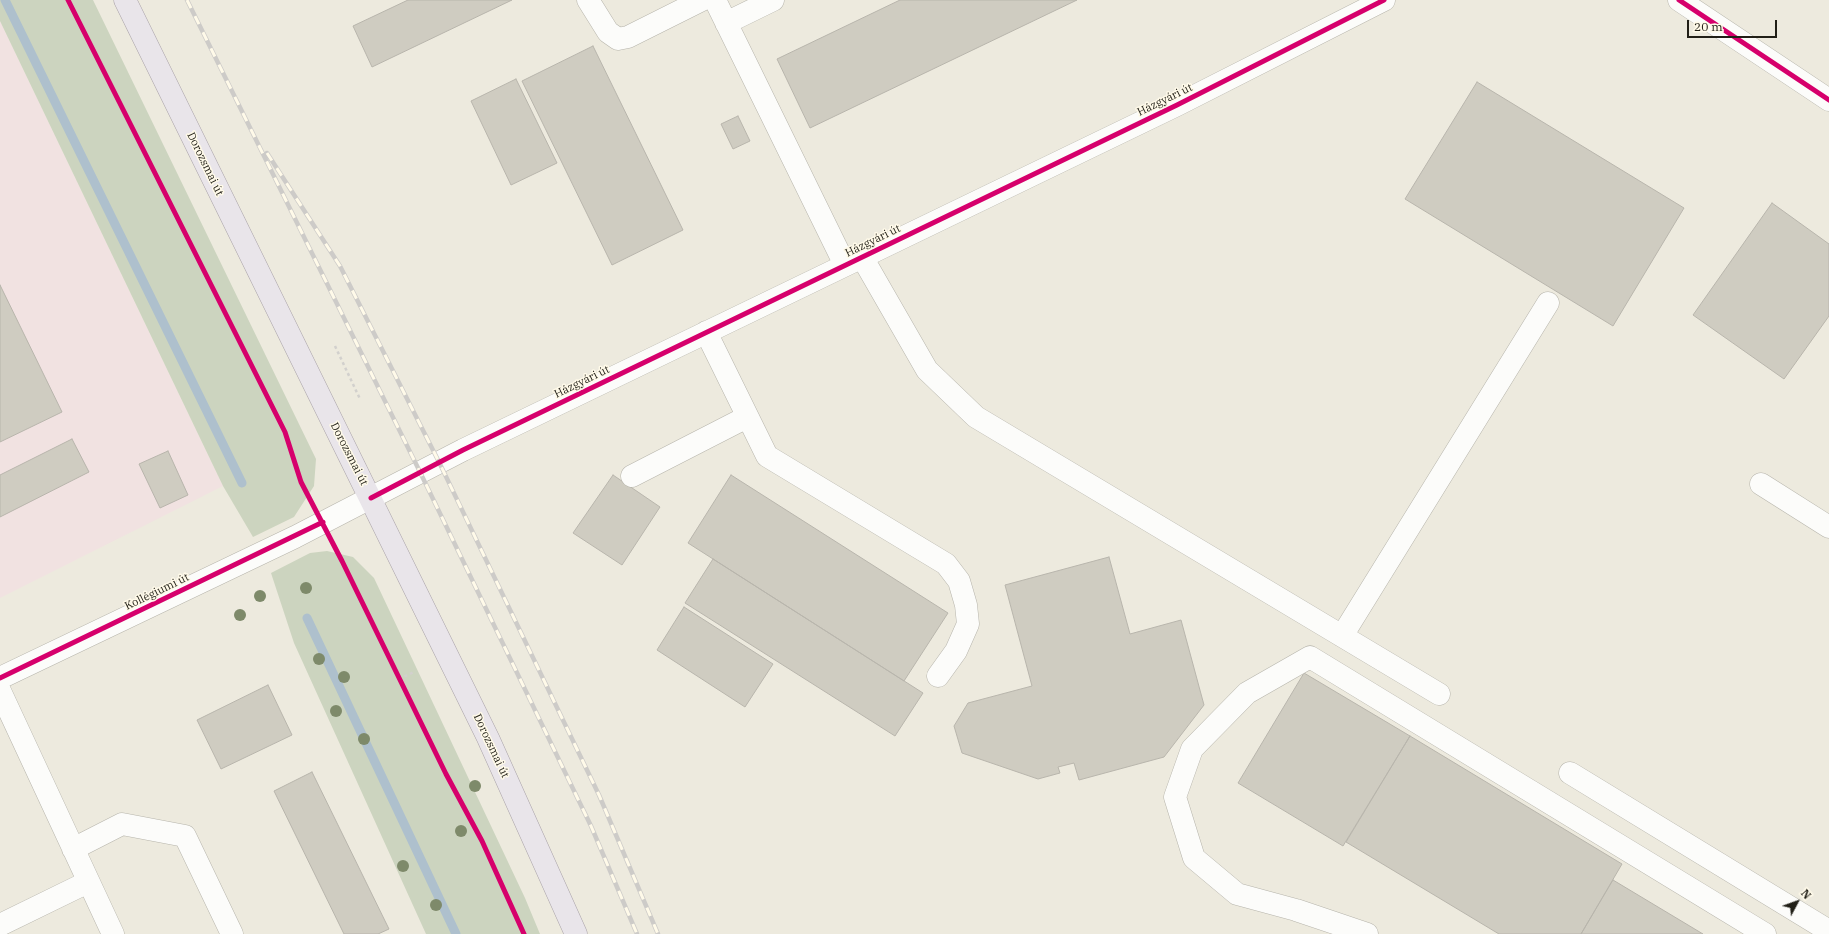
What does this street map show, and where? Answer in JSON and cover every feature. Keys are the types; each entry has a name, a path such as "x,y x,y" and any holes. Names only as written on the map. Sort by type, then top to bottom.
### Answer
{"main road":[{"name":"Dorozsmai út","path":"125,0 488,738 576,934"}],"street":[{"path":"588,0 608,32 618,39 628,37 702,0"},
{"path":"715,0 853,261 928,370 976,417 1439,694"},
{"path":"726,23 773,0"},
{"name":"Házgyári út","path":"371,498 463,450 1177,106 1384,0"},
{"path":"1679,0 1829,100"},
{"path":"1342,636 1548,303"},
{"path":"706,332 767,456 946,564 959,581 966,605 968,624 956,651 938,676"},
{"path":"632,476 747,417"},
{"path":"1761,484 1829,527"},
{"name":"Kollégiumi út","path":"0,678 295,537 371,498"},
{"path":"1367,934 1296,910 1238,894 1194,858 1175,797 1192,749 1247,693 1310,657 1765,934"},
{"path":"0,691 88,882 114,934"},
{"path":"1570,773 1829,931"},
{"path":"73,849 122,824 185,836 232,934"},
{"path":"0,925 88,882"}],"path":[{"path":"335,346 360,399"},
{"path":"396,672 403,685"},
{"path":"399,679 414,672"}],"shaded area":[{"path":"0,21 223,486 0,598"}],"green space":[{"path":"0,0 93,0 316,459 314,486 294,517 253,537 223,486 0,21"},
{"path":"327,551 353,557 374,578 525,898 540,934 426,934 294,643 271,573 310,553"}],"building":[{"path":"408,0 512,0 372,67 353,26"},
{"path":"900,0 1077,0 810,128 777,59"},
{"path":"593,46 683,230 612,265 522,81"},
{"path":"516,79 557,163 511,185 471,101"},
{"path":"1477,82 1684,208 1613,326 1405,199"},
{"path":"738,116 750,141 733,149 721,124"},
{"path":"1772,203 1829,244 1829,316 1784,379 1693,315"},
{"path":"0,285 62,412 0,442"},
{"path":"72,439 89,472 0,517 0,475"},
{"path":"168,451 188,495 160,508 139,464"},
{"path":"613,475 660,507 622,565 573,533"},
{"path":"731,475 948,613 904,681 688,543"},
{"path":"1109,557 1130,634 1181,620 1204,705 1164,757 1079,780 1074,763 1058,767 1060,773 1038,779 962,753 954,726 968,703 1032,686 1005,585"},
{"path":"713,559 923,693 895,736 685,603"},
{"path":"684,607 773,664 745,707 657,650"},
{"path":"1304,673 1410,736 1343,846 1238,783"},
{"path":"268,685 292,735 221,769 197,720"},
{"path":"1410,736 1622,864 1581,934 1499,934 1346,842"},
{"path":"312,772 389,929 378,934 344,934 274,791"},
{"path":"1613,880 1703,934 1581,934"}],"waterway":[{"path":"5,0 242,483"},
{"path":"307,618 456,934"}],"railway":[{"path":"187,0 420,472 591,826 637,934"},
{"path":"267,153 340,266 439,462 599,795 658,934"}],"cycle path":[{"path":"68,0 285,432 301,482 342,561 446,774 482,841 524,934"},
{"path":"371,498 463,450 1177,105 1384,0"},
{"path":"1679,0 1829,100"},
{"path":"0,678 323,522"}]}
